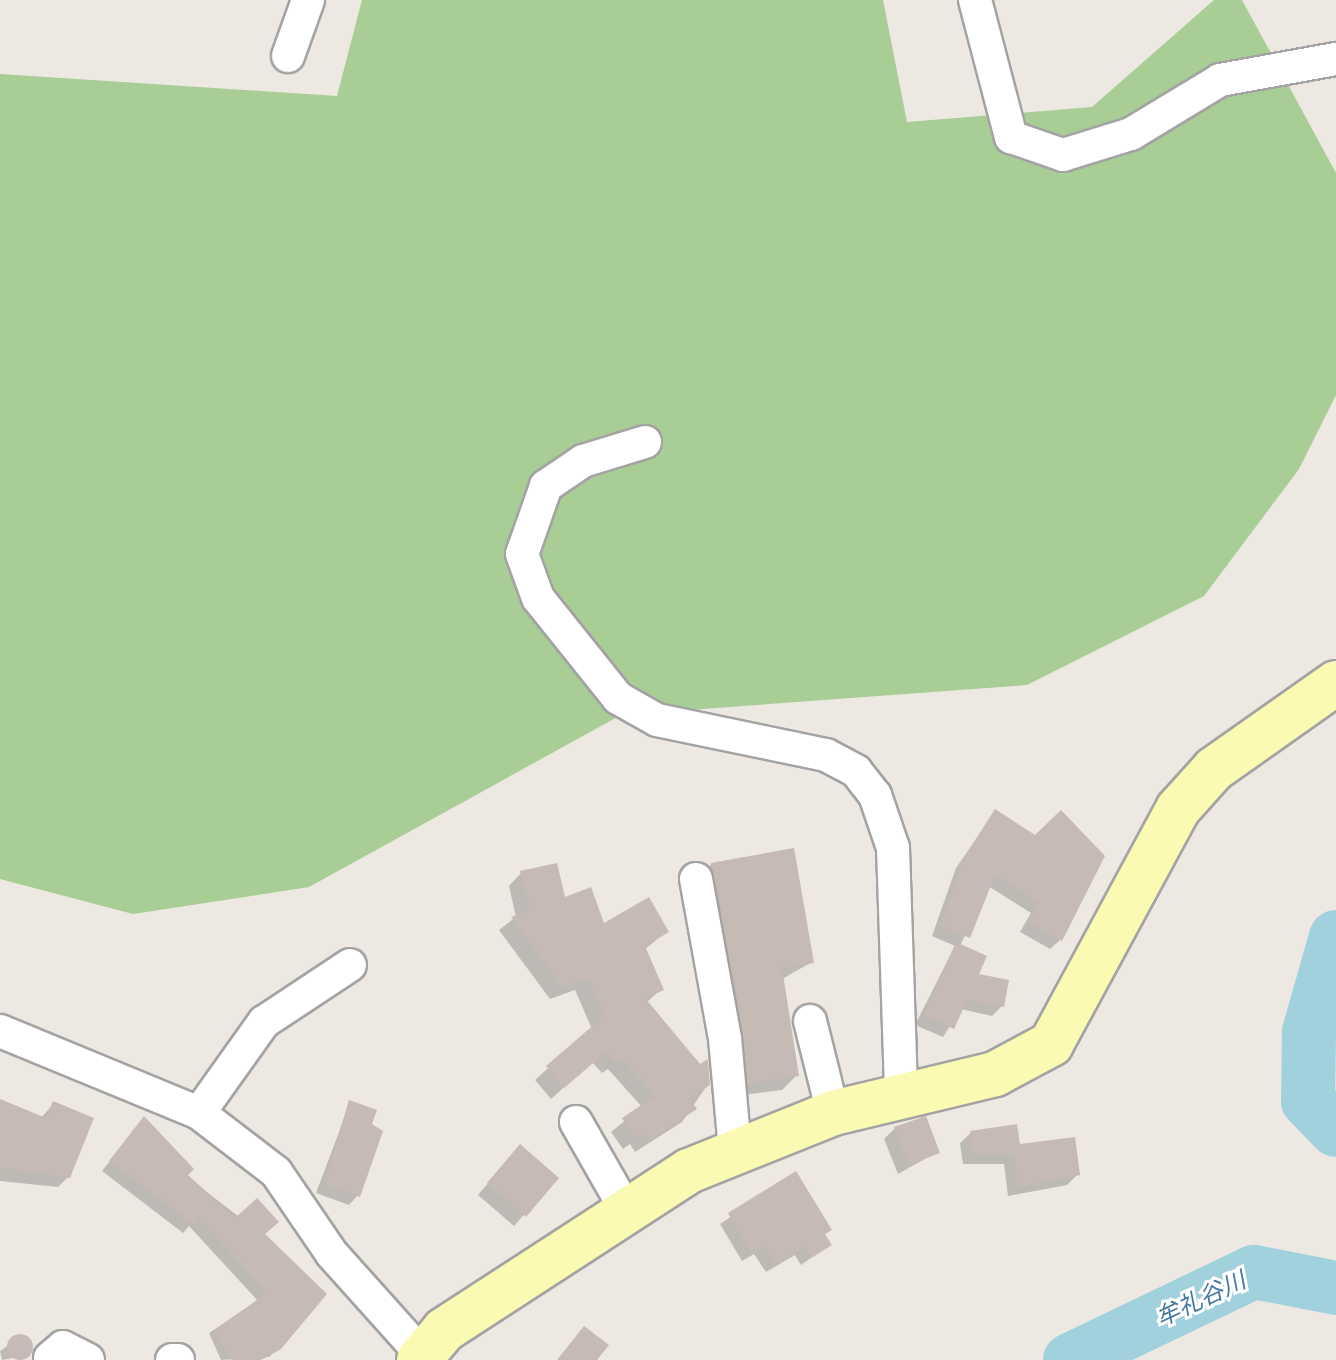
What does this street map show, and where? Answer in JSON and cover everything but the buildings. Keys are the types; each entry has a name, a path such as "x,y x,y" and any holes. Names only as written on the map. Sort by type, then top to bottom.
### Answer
{"street":[{"path":"288,56 308,0"},
{"path":"975,0 1011,137 1063,155 1131,134 1220,80 1336,59"},
{"path":"645,442 583,461 546,486 522,554 538,598 618,698 657,720 826,755 856,771 875,795 893,848 901,1095"},
{"path":"0,1031 199,1113 276,1172 332,1254 418,1359 625,1208 735,1149 833,1113 995,1074 1051,1044 1178,809 1214,769 1336,683"},
{"path":"696,879 735,1149"},
{"path":"199,1113 264,1022 350,965"},
{"path":"810,1021 833,1113"},
{"path":"576,1122 625,1208"},
{"path":"50,1358 63,1347 88,1360"}],"green space":[{"path":"362,0 883,0 907,122 1092,107 1214,0 1242,0 1336,173 1336,395 1299,469 1204,596 1027,685 621,715 309,887 133,914 0,879 0,74 337,96"}],"waterway":[{"name":"牟礼谷川","path":"1336,937 1309,1032 1308,1101 1336,1130"},
{"name":"牟礼谷川","path":"1070,1360 1254,1272 1336,1288"}]}
